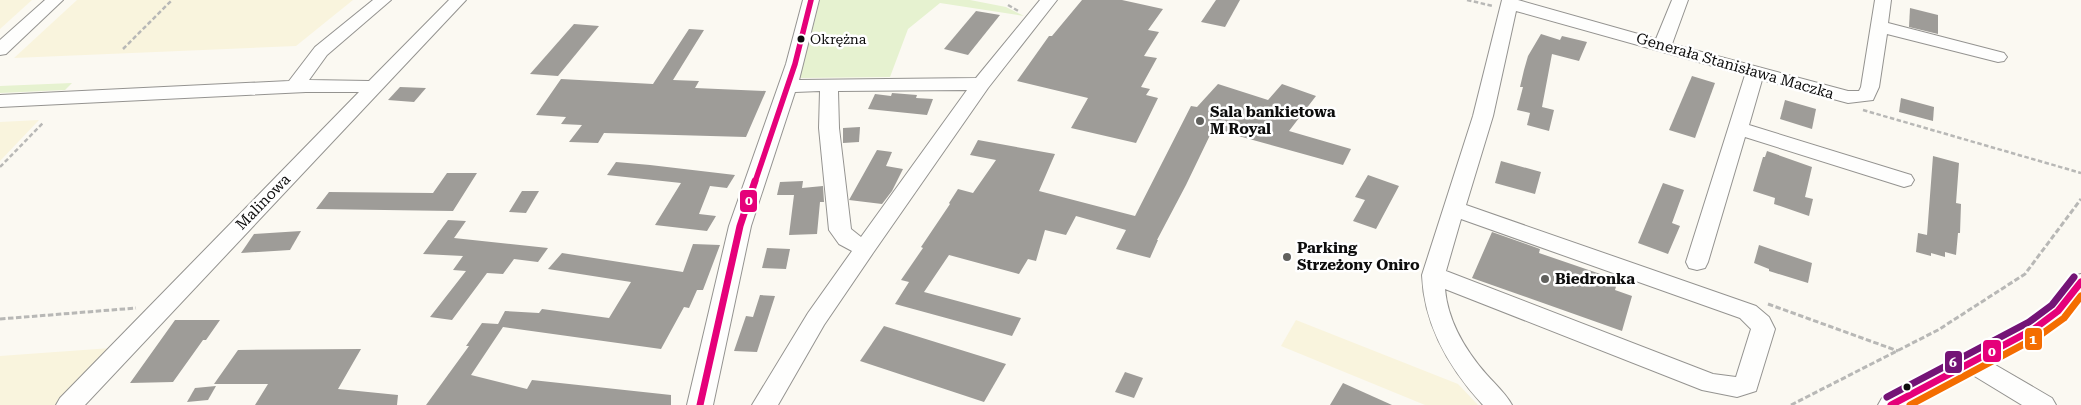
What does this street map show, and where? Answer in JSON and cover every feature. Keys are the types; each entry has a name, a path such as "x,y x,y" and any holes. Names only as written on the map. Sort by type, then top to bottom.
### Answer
{"street":[{"path":"0,50 55,0"},
{"path":"294,87 321,51 383,0"},
{"name":"Malinowa","path":"68,405 458,0"},
{"path":"700,405 740,226 787,86 811,0"},
{"path":"765,405 816,319 865,248 981,84 1049,0"},
{"path":"1662,46 1680,0"},
{"name":"Generała Stanisława Maczka","path":"1506,4 1848,97 1866,96 1870,87 1883,0"},
{"path":"1499,405 1464,364 1446,337 1436,310 1432,291 1432,275 1483,116 1506,4"},
{"path":"1878,26 1998,57"},
{"path":"1696,262 1755,72"},
{"path":"787,86 981,84"},
{"path":"0,100 344,85 374,87"},
{"path":"829,86 828,128 840,230 847,239 865,248"},
{"path":"1737,128 1904,180"},
{"path":"1432,275 1711,383 1737,387 1746,384 1763,329 1762,323 1755,316 1741,309 1454,209"},
{"path":"1891,405 2034,329 2058,311 2079,290"},
{"path":"1971,362 2042,405"}],"path":[{"path":"122,49 172,0"},
{"path":"1467,0 1506,4"},
{"path":"0,167 43,123"},
{"path":"1791,405 1938,330 2025,274 2081,199"},
{"path":"1767,304 1898,351"},
{"path":"0,319 164,306"}],"shaded area":[{"path":"0,0 32,0 0,29"},
{"path":"77,0 353,0 296,46 14,58"},
{"path":"39,120 0,161 0,122"},
{"path":"1296,320 1458,384 1478,405 1425,405 1281,346"},
{"path":"111,348 55,405 0,405 0,356"}],"green space":[{"path":"820,0 970,0 1006,7 1024,16 940,3 908,29 890,77 800,78"},
{"path":"72,83 65,90 0,93 0,86"}],"building":[{"path":"1082,0 1122,0 1163,9 1148,30 1159,32 1144,56 1157,58 1141,87 1150,89 1146,95 1158,98 1136,143 1071,128 1088,98 1017,81 1049,36 1052,36"},
{"path":"1216,0 1240,0 1225,27 1201,22"},
{"path":"1910,8 1938,15 1938,34 1909,27"},
{"path":"976,11 1000,15 968,55 944,49"},
{"path":"574,24 599,26 558,76 530,74"},
{"path":"689,29 704,30 673,80 699,81 695,88 766,91 746,137 604,133 598,143 569,142 582,125 561,124 566,117 536,115 561,79 653,84"},
{"path":"1541,34 1560,40 1562,36 1587,42 1579,61 1552,54 1542,107 1554,110 1549,131 1527,125 1530,113 1517,110 1523,87 1520,87 1528,56"},
{"path":"1692,76 1715,83 1695,138 1669,130"},
{"path":"1218,84 1268,100 1282,84 1316,96 1289,131 1351,149 1343,165 1213,129 1157,240 1150,258 1116,249 1126,230 1076,216 1066,235 1045,230 1036,261 1028,259 1019,274 949,255 924,292 1021,318 1012,336 895,304 909,282 901,280 923,248 921,247 958,189 973,193 996,160 970,155 978,140 1055,154 1039,191 1135,216 1191,106 1197,107"},
{"path":"400,87 426,88 414,102 388,100"},
{"path":"892,93 917,95 916,98 933,99 927,115 868,109 875,94 891,96"},
{"path":"1901,98 1934,107 1933,121 1899,112"},
{"path":"1785,100 1816,109 1812,129 1780,119"},
{"path":"860,127 859,142 843,143 843,128"},
{"path":"877,150 892,152 886,166 903,169 892,191 882,204 849,200"},
{"path":"1767,151 1812,167 1805,197 1813,199 1809,216 1774,204 1775,198 1753,191 1763,157 1765,157"},
{"path":"1933,156 1959,163 1956,203 1961,204 1960,233 1958,233 1956,255 1945,252 1945,257 1931,253 1931,256 1916,252 1918,233 1927,235"},
{"path":"1501,161 1541,172 1535,194 1495,183"},
{"path":"616,162 735,175 727,188 710,186 699,214 716,216 707,231 655,225 681,183 607,175"},
{"path":"447,173 477,173 453,211 316,209 329,192 433,193"},
{"path":"1368,175 1399,186 1376,229 1353,221 1365,200 1355,197"},
{"path":"803,181 802,188 823,186 824,202 820,202 817,234 789,235 794,195 777,195 780,182"},
{"path":"1663,183 1684,190 1672,223 1680,226 1668,254 1638,243"},
{"path":"522,191 539,191 526,213 509,212"},
{"path":"448,220 466,221 454,238 548,248 538,262 514,259 503,274 487,273 452,320 430,317 466,271 453,270 463,256 423,254"},
{"path":"301,231 290,250 241,253 254,234"},
{"name":"Biedronka","path":"1492,232 1540,249 1539,253 1618,280 1615,290 1632,296 1622,331 1472,278"},
{"path":"693,244 720,245 703,290 697,290 689,308 684,307 661,349 503,327 471,375 527,389 532,380 671,395 671,405 426,405 469,346 466,346 482,323 498,324 505,311 539,313 542,309 609,318 631,282 548,269 562,253 683,272"},
{"path":"1759,245 1812,263 1808,283 1769,271 1769,269 1754,263"},
{"path":"767,248 790,249 786,269 762,268"},
{"path":"760,295 775,296 757,352 734,351 746,316 753,317"},
{"path":"175,320 220,320 173,382 130,383"},
{"path":"884,326 1006,364 984,402 860,361"},
{"path":"361,349 338,389 398,395 397,405 255,405 268,384 214,384 238,350"},
{"path":"1125,372 1143,378 1134,398 1115,392"},
{"path":"1343,383 1392,405 1330,405"},
{"path":"216,386 208,400 187,402 195,388"}],"transit line":[{"name":"0","path":"700,405 740,226 795,64 811,0"},
{"name":"6","path":"1887,397 2029,322 2052,305 2074,277"},
{"name":"0","path":"1891,405 2034,329 2058,311 2081,282"},
{"name":"1","path":"1910,405 2039,336 2064,318 2081,296"}],"place":[{"name":"Okrężna","path":"801,39"},
{"name":"Sala bankietowa M Royal","path":"1200,121"},
{"name":"Parking Strzeżony Oniro","path":"1287,257"},
{"name":"Biedronka","path":"1545,279"}]}
